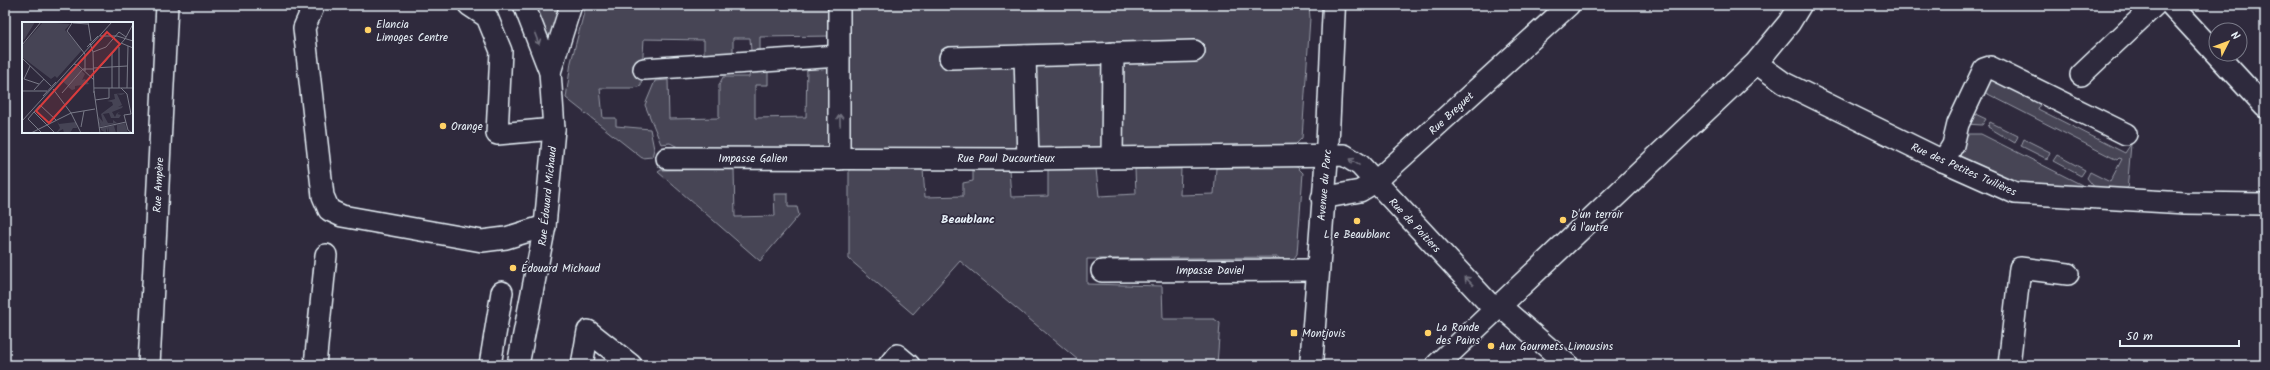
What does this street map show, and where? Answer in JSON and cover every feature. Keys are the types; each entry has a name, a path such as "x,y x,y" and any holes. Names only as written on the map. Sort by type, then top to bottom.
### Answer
{"main road":[{"name":"Avenue du Parc","path":"1311,365 1326,154 1334,5"},
{"path":"1437,365 1756,63 1800,8"}],"street":[{"name":"Rue Ampère","path":"149,365 167,5"},
{"path":"314,5 304,28 323,196 330,210 342,216 482,241 506,238 545,226"},
{"path":"469,5 487,17 501,51 497,134 554,129"},
{"name":"Rue Édouard Michaud","path":"518,365 545,226 554,129 550,72 524,5"},
{"name":"Rue Édouard Michaud","path":"550,72 571,5"},
{"path":"839,5 839,159"},
{"name":"Rue Breguet","path":"1322,198 1360,191 1375,182 1569,5"},
{"path":"2081,75 2155,5"},
{"path":"2171,5 2265,107"},
{"path":"950,58 1194,51"},
{"path":"1112,157 1113,53"},
{"path":"644,69 839,56"},
{"path":"1025,56 1028,159"},
{"name":"Rue des Petites Tuilières","path":"1756,63 1784,82 2014,194 2185,203 2265,204"},
{"path":"1944,161 1953,145 1958,124 1984,69 1990,67 2126,134"},
{"name":"Rue Paul Ducourtieux","path":"839,159 1028,159 1326,154"},
{"name":"Rue de Poitiers","path":"1326,154 1344,155 1360,165 1497,308 1568,365"},
{"name":"Impasse Galien","path":"667,158 839,159"},
{"path":"315,365 326,255"},
{"path":"2009,365 2020,268 2068,274"},
{"name":"Impasse Daviel","path":"1102,271 1318,270"},
{"path":"490,365 502,292"},
{"path":"582,365 588,332 631,365"},
{"path":"889,365 897,355 909,365"}],"shaded area":[{"path":"532,5 560,5 547,52"},
{"path":"586,5 831,5 831,36 760,37 760,50 751,51 750,38 733,38 733,63 704,65 704,40 644,39 641,86 634,88 600,88 603,118 616,118 616,126 650,129 654,149 652,157 642,158 566,98 571,62"},
{"path":"845,5 1309,5 1310,18 1302,138 1292,148 853,152 848,147"},
{"path":"831,64 831,143 825,148 682,149 670,143 661,144 645,105 655,81 668,80 669,119 719,118 719,85 723,77 749,77 751,67 768,66 768,85 755,85 755,118 806,117 807,66"},
{"path":"1990,75 2041,100 2038,109 2125,153 2131,144 2127,191 2095,188 2087,178 2090,172 2110,182 2122,159 2119,158 2117,160 1982,91"},
{"path":"1971,112 1986,119 1982,125 1966,124"},
{"path":"1990,122 2018,136 2015,143 1988,127"},
{"path":"1964,134 1981,134 2082,185 2082,188 2019,183 1957,159"},
{"path":"2024,139 2050,152 2047,159 2021,146"},
{"path":"2057,155 2085,170 2081,176 2053,161"},
{"path":"1281,164 1297,167 1303,173 1297,254 1292,261 1284,262 1278,257 1087,259 1087,284 1162,286 1163,319 1214,319 1220,323 1217,365 1084,365 960,261 913,314 849,259 849,169 923,169 925,197 963,196 963,183 973,181 973,169 1009,169 1011,197 1048,196 1048,169 1096,169 1099,196 1136,194 1135,169 1181,169 1180,195 1214,194 1216,168 1275,168"},
{"path":"734,169 735,217 775,216 774,194 788,194 788,207 797,207 799,215 760,261 658,172 661,170"}],"place":[{"name":"Elancia Limoges Centre","path":"368,30"},
{"name":"Orange","path":"443,126"},
{"name":"D'un terroir à l'autre","path":"1563,220"},
{"name":"L e Beaublanc","path":"1357,221"},
{"name":"Édouard Michaud","path":"513,268"},
{"name":"Montjovis","path":"1294,333"},
{"name":"La Ronde des Pains","path":"1428,333"},
{"name":"Aux Gourmets Limousins","path":"1491,346"}],"district":[{"name":"Beaublanc","path":"968,219"}]}
